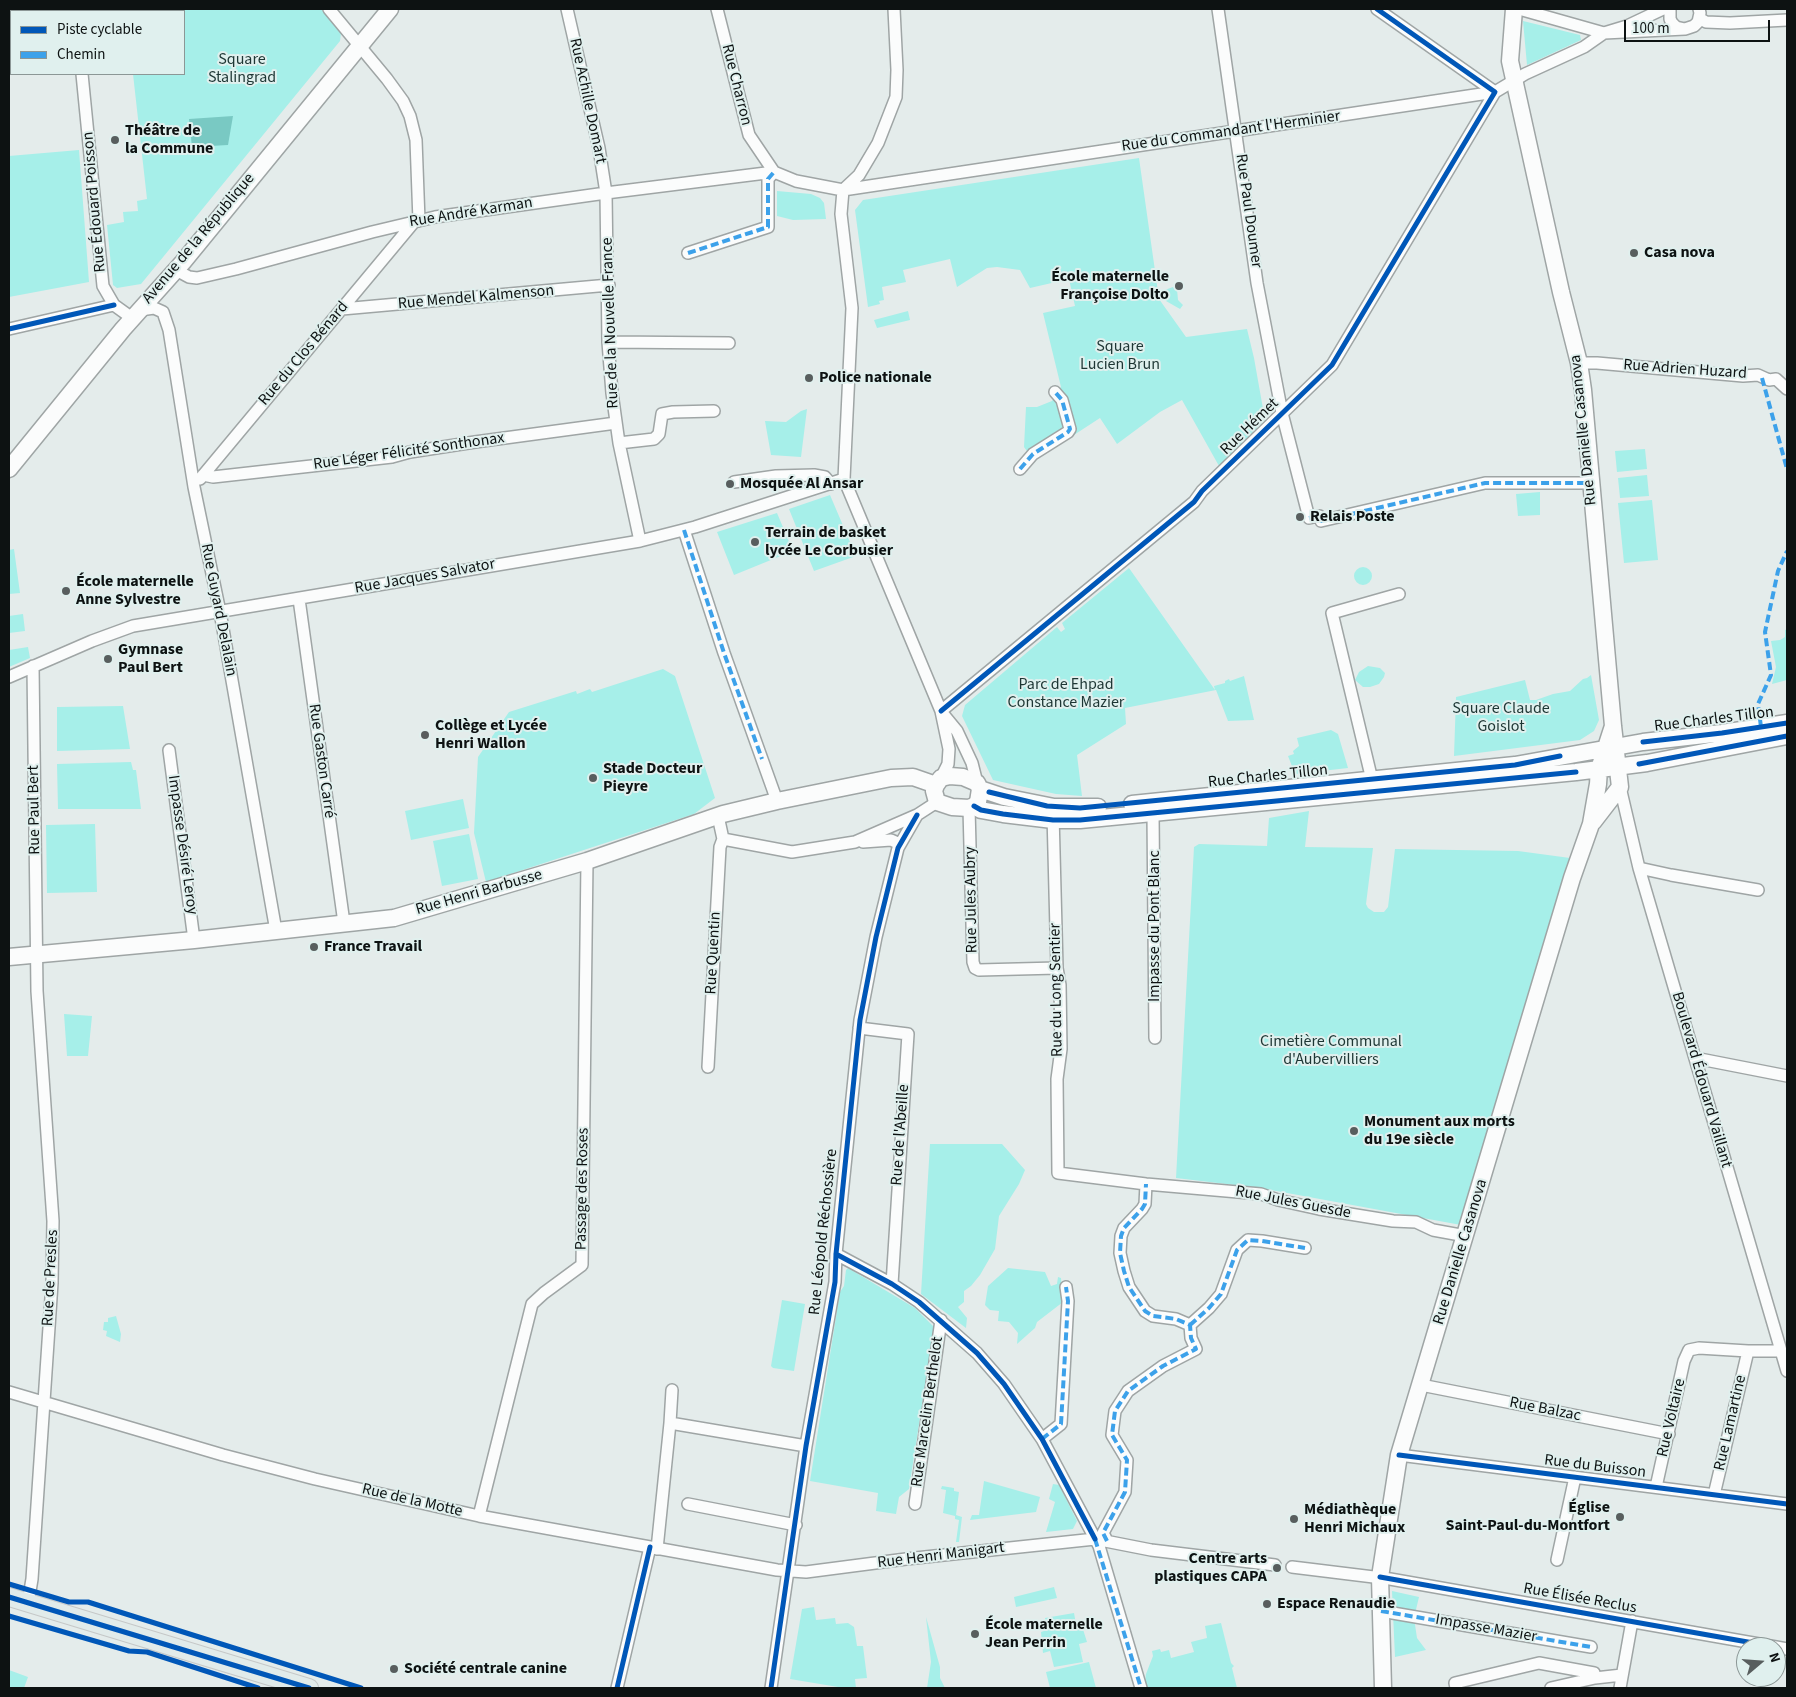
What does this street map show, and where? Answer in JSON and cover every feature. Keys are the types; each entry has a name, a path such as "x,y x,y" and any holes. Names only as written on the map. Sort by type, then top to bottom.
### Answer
{"main road":[{"path":"9,1597 309,1688"}],"street":[{"path":"329,9 360,44 403,101 410,116 416,140 417,221"},
{"name":"Avenue de la République","path":"9,469 136,314 176,270 390,9"},
{"name":"Rue Achille Domart","path":"567,9 599,148 606,193"},
{"name":"Rue Charron","path":"717,9 749,135 774,172"},
{"path":"894,9 897,70 896,97 878,143 859,174 843,190 841,214 852,308 844,479 941,711 949,749 948,764 934,791 936,802 952,807 972,807 978,802 979,786 972,763 957,731 941,711"},
{"name":"Rue Paul Doumer","path":"1218,9 1237,131 1257,283 1282,413 1309,518 1319,516 1320,521 1485,483 1591,483"},
{"path":"1378,9 1495,92"},
{"name":"Rue Danielle Casanova","path":"1383,1688 1380,1577 1399,1455 1572,878 1591,824 1598,784 1598,769 1610,748 1613,726 1583,390 1579,363 1561,292 1510,60 1514,9"},
{"path":"1519,9 1604,33 1685,29 1694,26 1699,13"},
{"path":"1604,33 1627,26 1663,9"},
{"path":"1670,9 1669,13 1672,23 1676,27 1685,29"},
{"path":"1699,13 1706,22 1730,23 1787,20"},
{"name":"Rue du Commandant l'Herminier","path":"843,190 1495,92 1514,80 1584,47 1604,33"},
{"name":"Rue Édouard Poisson","path":"82,75 102,286 114,306 136,314"},
{"name":"Rue Hémet","path":"941,711 1194,502 1202,491 1332,365 1495,92"},
{"path":"688,253 768,227 768,179 774,172 796,180 843,190"},
{"name":"Rue André Karman","path":"176,270 189,277 197,278 236,270 417,221 606,193 774,172"},
{"name":"Rue de la Nouvelle France","path":"606,193 609,285 608,342 619,444 640,541"},
{"name":"Rue du Clos Bénard","path":"194,487 417,221"},
{"name":"Rue Mendel Kalmenson","path":"342,309 609,285"},
{"path":"9,329 114,306"},
{"name":"Rue Guyard Delalain","path":"136,314 154,308 163,312 169,330 194,487 220,612 276,931"},
{"path":"608,342 729,343"},
{"name":"Rue Adrien Huzard","path":"1579,363 1743,376 1758,375 1769,380 1776,379 1787,388"},
{"path":"1020,470 1033,454 1068,432 1070,428 1062,400 1055,392"},
{"path":"619,444 654,439 659,434 662,414 714,411"},
{"name":"Rue Léger Félicité Sonthonax","path":"203,475 213,477 392,457 410,452 616,423"},
{"path":"734,482 776,476 814,475 825,477 830,484"},
{"name":"Rue Jacques Salvator","path":"9,677 92,641 133,626 640,541 684,530 844,479"},
{"path":"684,530 724,653 777,801"},
{"path":"1372,780 1332,613 1399,594"},
{"name":"Rue Gaston Carré","path":"299,599 344,923"},
{"name":"Rue Paul Bert","path":"33,666 37,954"},
{"name":"Rue Charles Tillon","path":"972,807 1003,814 1053,814 1080,808 1118,806 1515,764 1610,748 1787,723"},
{"name":"Rue Charles Tillon","path":"979,786 1053,814 1080,820 1618,767 1787,736"},
{"name":"Rue Danielle Casanova","path":"1591,824 1620,787 1618,767 1610,748"},
{"name":"Impasse Désiré Leroy","path":"169,750 194,940"},
{"path":"938,781 950,776 962,777 979,786"},
{"name":"Rue Henri Barbusse","path":"9,956 194,940 394,918 588,861 718,816 777,801 891,778 938,781"},
{"name":"Boulevard Édouard Vaillant","path":"1620,787 1639,868 1787,1372"},
{"name":"Rue Léopold Réchossière","path":"771,1688 806,1446 835,1282 836,1254 859,1028 876,937 900,844 917,815 936,802"},
{"name":"Rue Jules Aubry","path":"972,807 973,962 975,968 979,970 1057,968"},
{"name":"Impasse du Pont Blanc","path":"1153,813 1156,1038"},
{"name":"Rue du Long Sentier","path":"1053,814 1057,968 1060,985 1062,1049 1057,1079 1058,1173"},
{"path":"855,842 917,815"},
{"path":"718,816 723,839 792,852 855,842 891,840 900,844"},
{"name":"Rue Quentin","path":"708,1066 720,847 723,839"},
{"name":"Passage des Roses","path":"479,1516 532,1304 582,1265 588,861"},
{"path":"1639,868 1758,890"},
{"name":"Rue de Presles","path":"28,1603 32,1579 52,1283 53,1221 39,1021 37,954"},
{"name":"Rue de l'Abeille","path":"859,1028 908,1034 892,1284"},
{"path":"1695,1058 1787,1076"},
{"name":"Rue Jules Guesde","path":"1058,1173 1146,1184 1261,1194 1278,1200 1320,1209 1393,1221 1413,1222 1433,1230 1466,1236"},
{"path":"1146,1184 1142,1209 1124,1228 1121,1236 1120,1253 1124,1271 1129,1287 1144,1311 1153,1316 1176,1319 1190,1325"},
{"path":"1190,1325 1221,1294 1237,1250 1248,1240 1305,1248"},
{"path":"836,1254 892,1284 919,1302 977,1353 1004,1384 1042,1439 1101,1540 1141,1688"},
{"path":"1042,1439 1060,1424 1068,1301 1066,1287"},
{"name":"Rue Marcelin Berthelot","path":"915,1504 940,1320"},
{"path":"1101,1540 1102,1533 1125,1492 1127,1460 1112,1435 1115,1411 1128,1391 1163,1366 1196,1349 1191,1338 1190,1325"},
{"name":"Rue Voltaire","path":"1656,1487 1684,1361 1689,1350 1700,1348 1748,1351"},
{"path":"1748,1351 1781,1351"},
{"name":"Rue Lamartine","path":"1714,1495 1748,1351"},
{"name":"Rue Balzac","path":"1421,1385 1669,1434"},
{"path":"617,1688 654,1548 670,1423 672,1390"},
{"name":"Rue de la Motte","path":"9,1392 315,1479 479,1516 788,1571"},
{"path":"670,1423 806,1446"},
{"name":"Rue du Buisson","path":"1399,1455 1787,1504"},
{"path":"1557,1560 1575,1477"},
{"path":"688,1504 796,1525"},
{"name":"Rue Henri Manigart","path":"788,1571 806,1572 916,1558 1101,1540 1151,1550 1275,1565"},
{"name":"Rue Élisée Reclus","path":"1292,1567 1380,1577 1736,1640"},
{"name":"Impasse Mazier","path":"1381,1610 1591,1648"},
{"path":"1620,1688 1632,1621"},
{"path":"1456,1688 1455,1683 1539,1663 1594,1673 1595,1678"},
{"path":"1551,1688 1595,1678 1622,1675"}],"green space":[{"name":"Square Stalingrad","path":"321,9 341,33 340,41 141,284 117,288 113,285 107,225 124,222 123,212 138,211 137,201 147,199 133,75 185,75 185,10 89,10"},
{"path":"1523,21 1580,35 1581,40 1527,65"},
{"path":"79,150 89,282 9,297 9,156"},
{"name":"Square Lucien Brun","path":"1139,158 1159,299 1186,337 1247,329 1265,420 1219,466 1182,400 1160,412 1117,444 1100,418 1034,461 1024,447 1026,407 1037,407 1052,401 1061,387 1043,313 1075,306 1069,279 1030,288 1020,270 997,267 987,268 957,287 950,259 903,270 906,282 882,287 884,300 879,301 880,304 868,307 855,210 863,200"},
{"path":"777,191 811,194 820,198 824,203 826,219 793,220 777,216"},
{"path":"1173,287 1177,289 1178,300 1183,305 1180,309 1166,301 1163,297 1162,291"},
{"path":"908,311 910,320 877,328 874,320"},
{"path":"807,409 801,457 771,455 765,421 786,422"},
{"path":"1645,449 1647,469 1617,472 1615,451"},
{"path":"1647,475 1649,496 1620,498 1618,478"},
{"path":"1540,492 1540,515 1518,516 1516,494"},
{"path":"830,495 856,556 814,571 789,509"},
{"path":"1652,500 1658,560 1624,563 1618,503"},
{"name":"Terrain de basket lycée Le Corbusier","path":"777,513 793,551 734,575 717,532"},
{"path":"14,549 20,593 9,594 9,550"},
{"path":"1359,567 1367,567 1372,572 1370,583 1359,585 1354,580 1354,572"},
{"name":"Parc de Ehpad Constance Mazier","path":"1129,568 1215,690 1214,686 1225,683 1229,679 1230,681 1244,676 1254,720 1228,721 1216,690 1125,708 1126,724 1077,755 1082,796 1056,794 993,780 962,716 965,705 1057,627 1061,632 1065,629 1062,623"},
{"path":"23,614 25,631 9,633 9,616"},
{"path":"1787,629 1787,680 1772,684 1776,667 1771,641 1780,640 1785,637 1785,630"},
{"path":"28,647 30,658 9,667 9,650"},
{"path":"1368,666 1380,668 1385,673 1379,684 1363,687 1355,680 1359,672"},
{"name":"Stade Docteur Pieyre","path":"663,669 675,676 715,798 694,814 486,882 474,833 478,757 509,712 576,691 577,694 590,689 592,692"},
{"name":"Square Claude Goislot","path":"1591,675 1599,720 1594,731 1580,740 1454,756 1456,697 1525,680 1530,700 1536,700 1570,691 1583,679"},
{"path":"123,706 130,749 57,751 57,707"},
{"path":"1331,730 1338,734 1348,768 1295,774 1288,756 1294,754 1293,751 1299,746 1297,738"},
{"path":"131,762 133,770 136,770 141,809 58,809 57,764"},
{"path":"463,799 469,828 411,840 405,811"},
{"name":"Cimetière Communal d'Aubervilliers","path":"1309,811 1305,847 1373,848 1366,904 1374,912 1384,912 1388,907 1395,849 1518,851 1570,858 1461,1225 1260,1188 1176,1178 1194,847 1199,844 1267,846 1269,818"},
{"path":"95,824 97,892 47,893 46,825"},
{"path":"469,834 478,879 442,886 433,841"},
{"path":"64,1014 92,1016 88,1056 67,1056"},
{"path":"930,1144 1002,1144 1025,1170 1019,1184 999,1216 995,1249 980,1275 964,1291 964,1302 958,1307 967,1318 966,1328 921,1294"},
{"path":"848,1268 915,1308 934,1327 909,1489 899,1497 896,1514 876,1511 878,1493 810,1481 840,1292 844,1286 846,1270"},
{"path":"1008,1268 1045,1272 1051,1286 1057,1284 1058,1277 1061,1278 1063,1302 1037,1322 1035,1328 1017,1344 1018,1333 1009,1322 998,1321 999,1311 990,1310 985,1305 988,1286"},
{"path":"782,1300 805,1304 794,1371 773,1368 771,1366"},
{"path":"116,1316 121,1334 120,1342 106,1336 107,1331 103,1330 104,1322 108,1322 108,1318"},
{"path":"984,1481 1040,1497 1036,1512 970,1520 972,1515 979,1515"},
{"path":"1053,1484 1059,1485 1077,1521 1073,1529 1046,1532 1055,1502 1049,1499"},
{"path":"942,1486 954,1488 954,1491 959,1492 956,1515 962,1517 959,1542 956,1542 959,1520 955,1519 955,1516 943,1513 946,1490 941,1489"},
{"path":"1054,1587 1057,1598 1016,1607 1014,1597"},
{"path":"1392,1591 1419,1597 1414,1618 1417,1638 1426,1650 1395,1657"},
{"path":"814,1607 816,1620 835,1618 836,1624 848,1623 854,1627 857,1646 863,1646 867,1678 855,1679 856,1688 844,1688 790,1679 802,1609"},
{"path":"1074,1613 1076,1624 1081,1623 1087,1642 1079,1644 1083,1662 1054,1667 1050,1651 1043,1653 1041,1632 1047,1630 1045,1618"},
{"path":"926,1617 940,1667 940,1678 945,1688 927,1688 931,1662"},
{"path":"1221,1623 1231,1663 1234,1666 1232,1668 1237,1688 1147,1688 1145,1681 1153,1656 1152,1651 1160,1649 1161,1652 1169,1650 1171,1658 1194,1652 1191,1642 1207,1638 1205,1626"},
{"path":"1089,1662 1096,1688 1050,1688 1046,1672"},
{"path":"9,1670 28,1677 24,1688 9,1688"}],"shaded area":[{"path":"233,116 228,145 192,147 189,119"}],"marked path":[{"path":"688,253 768,227 768,179 774,172"},
{"path":"1762,378 1787,469"},
{"path":"1020,469 1033,454 1070,429 1062,400 1055,392"},
{"path":"1309,518 1319,516 1321,521 1485,483 1591,483"},
{"path":"684,530 724,653 762,759"},
{"path":"1761,727 1758,704 1771,675 1765,632 1778,571 1787,551"},
{"path":"1107,1541 1103,1533 1125,1492 1127,1460 1112,1435 1115,1411 1128,1391 1163,1366 1196,1349 1191,1338 1190,1325 1176,1319 1153,1316 1145,1311 1129,1287 1124,1271 1120,1253 1121,1236 1124,1228 1145,1204 1146,1184"},
{"path":"1190,1325 1221,1294 1237,1250 1248,1240 1305,1248"},
{"path":"1042,1439 1061,1424 1068,1301 1066,1287"},
{"path":"1095,1539 1141,1688"},
{"path":"1381,1611 1591,1647"}],"cycle path":[{"path":"941,711 1194,502 1202,491 1332,365 1495,92 1377,9"},
{"path":"9,329 114,305"},
{"path":"1643,742 1787,723"},
{"path":"1639,764 1787,736"},
{"path":"989,792 1047,806 1080,808 1515,765 1560,756"},
{"path":"974,806 981,810 1003,814 1053,820 1080,820 1576,772"},
{"path":"771,1688 806,1446 835,1282 836,1254 860,1020 876,937 898,848 917,815"},
{"path":"836,1254 892,1284 919,1302 977,1353 1004,1384 1042,1439 1095,1539"},
{"path":"1399,1455 1787,1504"},
{"path":"617,1688 650,1547"},
{"path":"1380,1577 1736,1640"},
{"path":"9,1584 69,1602 88,1602 361,1688"},
{"path":"9,1597 309,1688"},
{"path":"9,1616 129,1651 147,1652 258,1688"}],"place":[{"name":"Théâtre de la Commune","path":"115,140"},
{"name":"Casa nova","path":"1634,253"},
{"name":"École maternelle Françoise Dolto","path":"1179,286"},
{"name":"Police nationale","path":"809,378"},
{"name":"Mosquée Al Ansar","path":"730,484"},
{"name":"Relais Poste","path":"1300,517"},
{"name":"Terrain de basket lycée Le Corbusier","path":"755,542"},
{"name":"École maternelle Anne Sylvestre","path":"66,591"},
{"name":"Gymnase Paul Bert","path":"108,659"},
{"name":"Collège et Lycée Henri Wallon","path":"425,735"},
{"name":"Stade Docteur Pieyre","path":"593,778"},
{"name":"France Travail","path":"314,947"},
{"name":"Monument aux morts du 19e siècle","path":"1354,1131"},
{"name":"Église Saint-Paul-du-Montfort","path":"1620,1517"},
{"name":"Médiathèque Henri Michaux","path":"1294,1519"},
{"name":"Centre arts plastiques CAPA","path":"1277,1568"},
{"name":"Espace Renaudie","path":"1267,1604"},
{"name":"École maternelle Jean Perrin","path":"975,1634"},
{"name":"Société centrale canine","path":"394,1669"}]}
